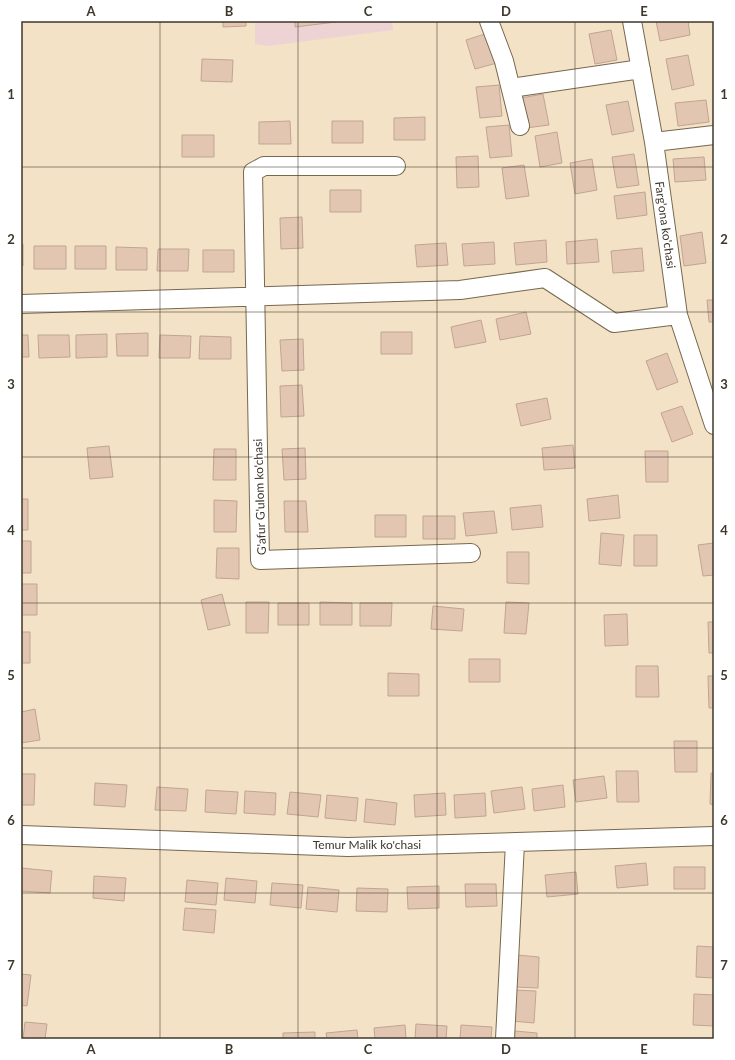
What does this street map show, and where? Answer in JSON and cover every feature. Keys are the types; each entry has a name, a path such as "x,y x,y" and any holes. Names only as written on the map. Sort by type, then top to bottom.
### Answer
{"street":[{"path":"489,21 504,61 520,126"},
{"name":"Farg'ona ko'chasi","path":"632,21 654,142 678,315 714,425"},
{"path":"511,88 641,69"},
{"path":"654,142 714,136"},
{"name":"G'afur G'ulom ko'chasi","path":"396,166 264,166 253,172 260,560 471,552"},
{"path":"21,304 460,290 545,278 614,323 678,315"},
{"name":"Temur Malik ko'chasi","path":"21,835 348,847 714,836"},
{"path":"505,1039 516,842"}],"shaded area":[{"path":"255,21 392,21 393,30 268,46 255,44"}],"building":[{"path":"223,21 246,21 246,26 223,27"},
{"path":"295,21 344,21 295,27"},
{"path":"656,21 688,21 690,35 660,41"},
{"path":"611,30 617,60 595,64 589,34"},
{"path":"488,33 497,63 475,69 466,40"},
{"path":"688,55 694,85 672,90 666,59"},
{"path":"202,59 233,60 232,82 201,81"},
{"path":"499,85 502,116 480,118 476,87"},
{"path":"543,94 549,125 526,128 521,98"},
{"path":"706,100 709,122 678,126 675,103"},
{"path":"628,101 634,131 612,135 606,105"},
{"path":"425,117 425,140 394,140 394,118"},
{"path":"290,121 291,144 259,144 259,122"},
{"path":"332,121 363,121 363,143 332,143"},
{"path":"509,125 512,156 490,158 486,127"},
{"path":"557,132 562,163 540,167 535,136"},
{"path":"182,135 214,135 214,157 182,157"},
{"path":"634,154 639,185 617,188 612,157"},
{"path":"478,156 479,187 457,188 456,157"},
{"path":"704,157 706,180 675,182 673,159"},
{"path":"592,159 597,190 575,194 570,163"},
{"path":"524,165 529,196 506,199 502,168"},
{"path":"330,190 361,190 361,212 330,212"},
{"path":"645,192 647,215 617,219 614,196"},
{"path":"302,217 303,248 281,249 280,218"},
{"path":"702,232 706,263 684,266 680,236"},
{"path":"597,239 599,262 567,264 566,242"},
{"path":"546,240 547,262 516,265 514,243"},
{"path":"494,242 495,264 464,266 462,244"},
{"path":"446,243 448,265 417,267 415,245"},
{"path":"21,244 23,244 23,266 21,266"},
{"path":"34,246 66,246 66,269 34,269"},
{"path":"75,246 106,246 106,269 75,269"},
{"path":"116,247 147,248 147,270 116,270"},
{"path":"642,248 644,271 613,273 611,251"},
{"path":"158,249 189,249 188,271 157,271"},
{"path":"203,250 234,250 234,272 203,272"},
{"path":"707,300 714,300 714,322 709,322"},
{"path":"526,312 531,334 500,340 496,319"},
{"path":"481,320 486,342 455,348 451,327"},
{"path":"381,332 412,332 412,354 381,354"},
{"path":"148,333 148,356 117,356 116,334"},
{"path":"107,334 107,357 76,358 76,335"},
{"path":"21,335 28,335 29,357 21,357"},
{"path":"38,335 69,335 70,357 39,358"},
{"path":"160,335 191,336 190,358 159,358"},
{"path":"200,336 231,337 231,359 199,359"},
{"path":"303,339 304,370 282,371 280,340"},
{"path":"667,353 678,382 657,390 646,361"},
{"path":"302,385 304,416 281,417 280,386"},
{"path":"547,398 551,419 521,426 516,404"},
{"path":"682,406 693,434 672,442 661,413"},
{"path":"573,445 575,468 544,470 542,448"},
{"path":"109,446 113,477 90,479 87,448"},
{"path":"305,448 306,479 284,480 282,449"},
{"path":"214,449 236,449 236,480 213,480"},
{"path":"645,451 668,451 668,482 646,482"},
{"path":"618,495 620,518 589,521 587,499"},
{"path":"21,499 28,499 28,530 21,530"},
{"path":"214,500 237,501 236,532 214,532"},
{"path":"284,501 306,501 308,532 285,532"},
{"path":"541,505 543,527 512,530 510,508"},
{"path":"494,511 497,533 466,536 463,513"},
{"path":"375,515 406,515 406,537 375,537"},
{"path":"423,516 455,516 455,539 423,539"},
{"path":"601,533 624,535 621,566 599,564"},
{"path":"634,535 657,535 657,566 634,566"},
{"path":"21,541 31,541 31,573 21,573"},
{"path":"714,543 714,575 703,576 698,545"},
{"path":"217,548 239,548 239,579 216,578"},
{"path":"507,552 529,552 529,584 507,583"},
{"path":"21,584 37,584 37,615 21,615"},
{"path":"222,594 230,625 208,630 201,600"},
{"path":"246,602 269,602 268,633 246,633"},
{"path":"320,602 352,603 352,625 320,625"},
{"path":"506,602 529,603 526,634 504,633"},
{"path":"278,603 309,603 309,625 278,625"},
{"path":"360,603 392,603 391,626 360,626"},
{"path":"433,606 464,609 462,631 431,629"},
{"path":"627,614 628,645 605,646 604,615"},
{"path":"708,622 714,622 714,653 709,653"},
{"path":"21,632 30,632 30,663 21,663"},
{"path":"469,659 500,659 500,682 469,682"},
{"path":"636,666 658,666 659,697 636,697"},
{"path":"388,673 419,674 419,696 388,696"},
{"path":"708,676 714,676 714,708 709,708"},
{"path":"35,709 40,740 21,743 21,712"},
{"path":"674,741 697,741 697,772 675,772"},
{"path":"616,771 638,771 639,802 617,802"},
{"path":"711,773 714,773 714,805 710,804"},
{"path":"21,774 35,774 34,805 21,805"},
{"path":"604,776 607,798 576,802 573,780"},
{"path":"95,783 127,785 125,807 94,805"},
{"path":"563,785 565,807 534,811 532,789"},
{"path":"157,787 188,789 186,811 155,810"},
{"path":"522,787 525,809 494,813 491,791"},
{"path":"206,790 238,792 236,814 205,812"},
{"path":"245,791 276,793 275,815 244,813"},
{"path":"290,792 321,795 318,817 287,814"},
{"path":"445,793 446,815 415,817 414,795"},
{"path":"485,793 486,816 455,818 454,795"},
{"path":"327,795 358,798 356,821 325,818"},
{"path":"366,799 397,803 395,825 364,822"},
{"path":"646,863 648,885 617,888 615,866"},
{"path":"674,867 705,867 705,889 674,889"},
{"path":"21,868 52,871 50,893 21,891"},
{"path":"576,872 578,894 547,897 545,875"},
{"path":"94,876 126,878 124,901 93,898"},
{"path":"226,878 257,881 255,903 224,900"},
{"path":"187,880 218,883 216,905 185,902"},
{"path":"272,883 303,885 301,908 270,905"},
{"path":"465,884 496,884 497,906 466,907"},
{"path":"439,886 439,908 408,909 407,887"},
{"path":"308,887 339,890 337,912 306,909"},
{"path":"357,888 388,889 387,912 356,911"},
{"path":"185,908 216,910 214,933 183,930"},
{"path":"697,946 714,947 714,978 696,977"},
{"path":"517,955 539,957 538,988 515,987"},
{"path":"21,974 31,975 27,1006 21,1005"},
{"path":"514,990 536,991 534,1023 512,1021"},
{"path":"694,994 714,995 714,1026 693,1025"},
{"path":"25,1022 47,1024 45,1039 23,1039"},
{"path":"416,1024 447,1026 446,1039 415,1039"},
{"path":"405,1025 406,1039 375,1039 374,1028"},
{"path":"461,1025 492,1027 491,1039 460,1039"},
{"path":"357,1030 358,1039 327,1039 326,1033"},
{"path":"515,1031 537,1033 537,1039 514,1039"},
{"path":"315,1032 315,1039 283,1039 283,1033"}]}
